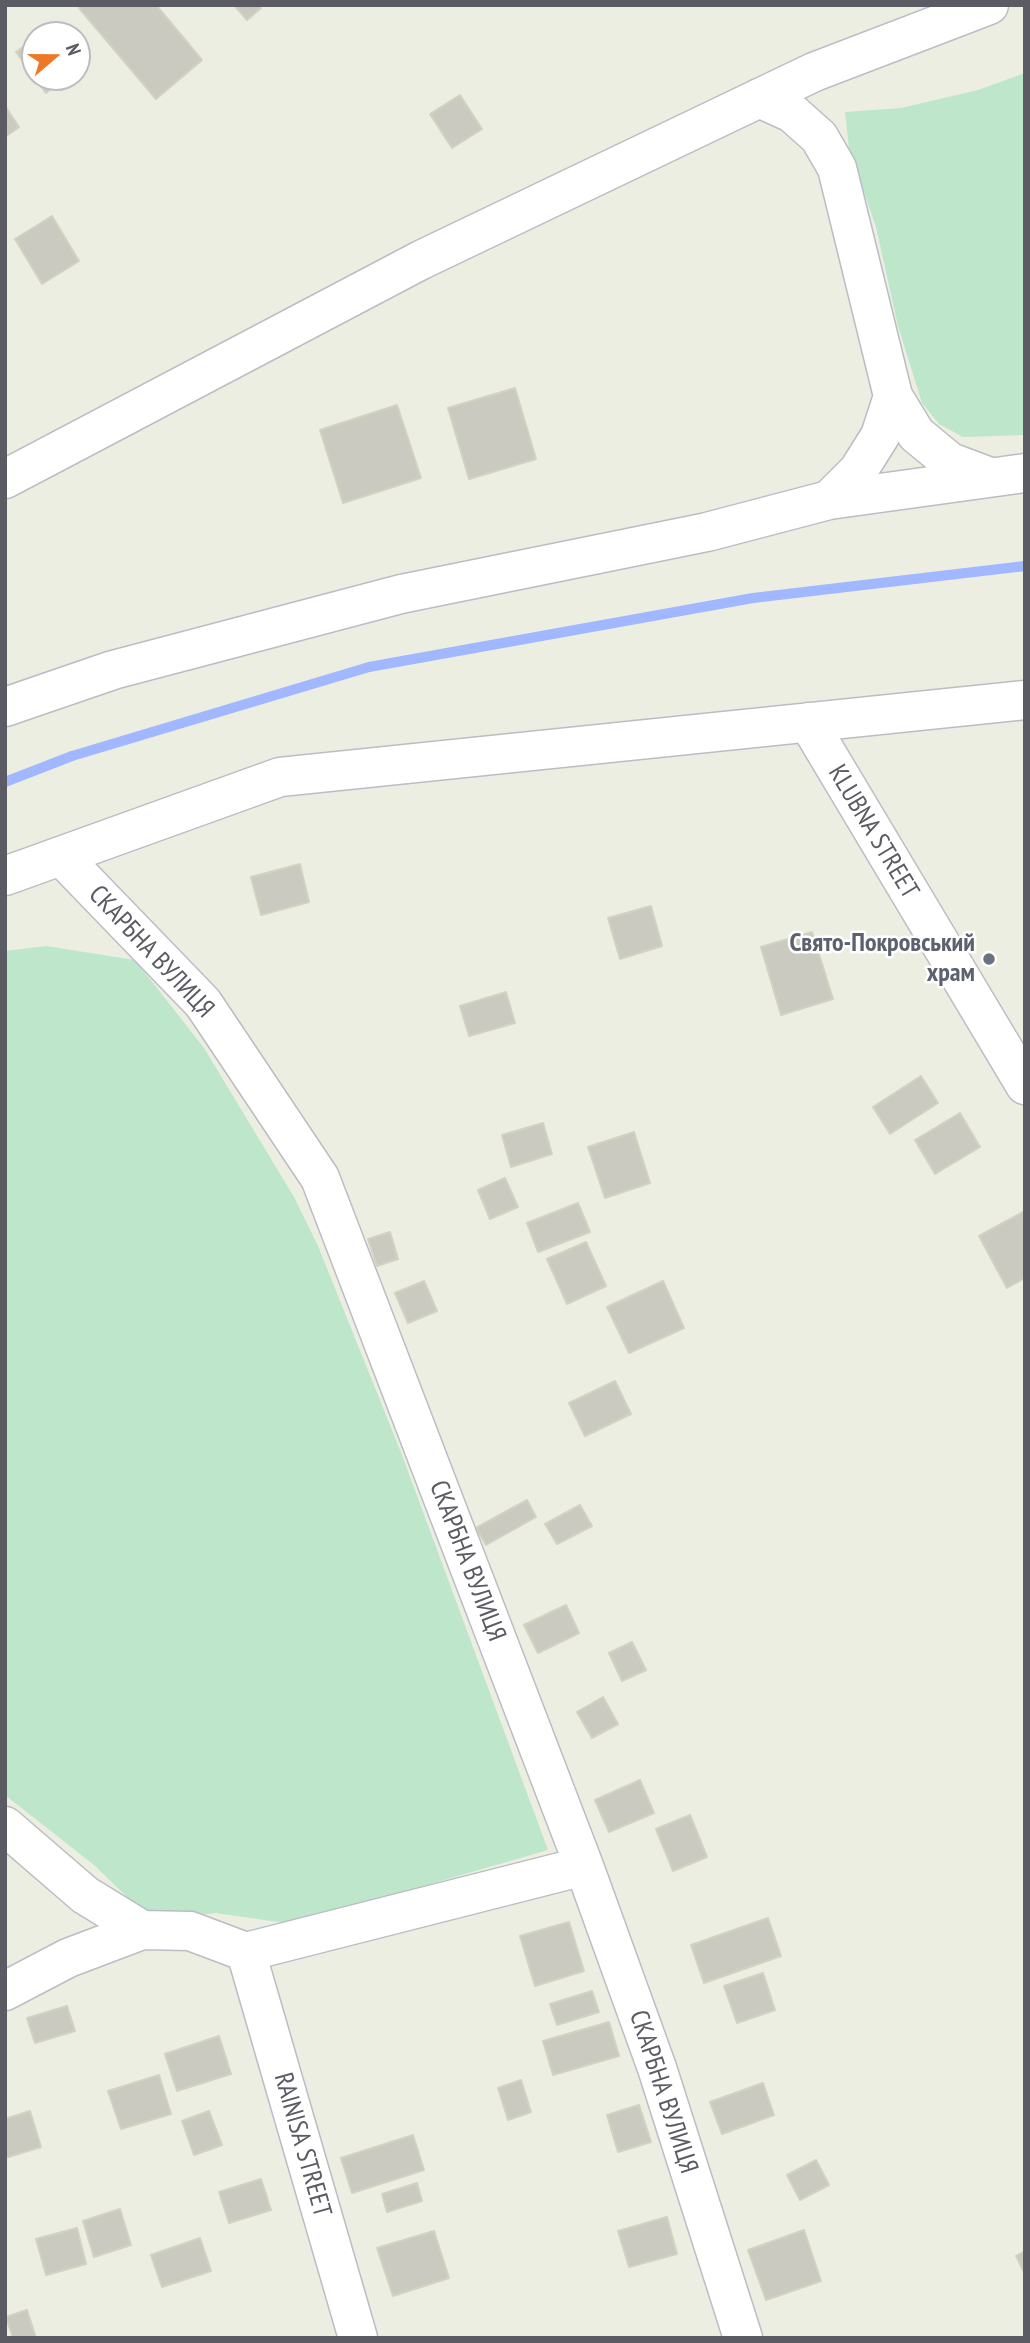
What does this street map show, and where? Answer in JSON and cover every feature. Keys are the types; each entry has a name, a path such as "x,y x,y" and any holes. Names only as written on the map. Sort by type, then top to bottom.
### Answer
{"street":[{"path":"5,479 421,260 814,72 989,5"},
{"path":"759,98 792,113 819,137 837,168 893,396 916,434 950,462 1008,475"},
{"path":"829,500 858,471 880,436 893,396"},
{"path":"5,707 113,670 401,594 707,532 829,500 1008,475"},
{"path":"5,876 280,778 1025,701"},
{"name":"KLUBNA STREET","path":"808,722 1025,1085"},
{"name":"СКАРБНА ВУЛИЦЯ","path":"61,856 203,1003 320,1178 584,1866 657,2068 743,2338"},
{"path":"5,1826 85,1895 142,1930"},
{"path":"5,1992 68,1958 142,1930 190,1931 246,1952 584,1866"},
{"name":"RAINISA STREET","path":"246,1952 358,2338"}],"green space":[{"path":"1025,73 1025,435 963,437 939,424 922,403 898,326 876,227 849,148 845,112 901,108 978,90"},
{"path":"46,946 135,960 204,1048 294,1197 318,1246 402,1455 548,1850 292,1924 216,1913 152,1921 94,1865 5,1795 5,951"}],"building":[{"path":"82,5 156,5 202,60 156,99 79,8"},
{"path":"234,5 259,5 261,8 247,20"},
{"path":"460,95 482,129 452,148 430,114"},
{"path":"5,106 19,127 5,137"},
{"path":"52,216 79,261 42,284 15,239"},
{"path":"515,388 536,459 469,479 448,408"},
{"path":"397,405 421,478 343,503 320,430"},
{"path":"300,864 309,902 261,915 251,877"},
{"path":"651,906 662,946 620,959 608,918"},
{"path":"812,932 833,999 781,1015 761,947"},
{"path":"506,992 515,1023 469,1036 460,1006"},
{"path":"921,1076 938,1103 890,1134 873,1107"},
{"path":"960,1113 980,1147 935,1174 915,1140"},
{"path":"543,1123 552,1154 511,1167 502,1135"},
{"path":"634,1132 650,1183 605,1198 588,1147"},
{"path":"505,1178 518,1207 490,1219 478,1190"},
{"path":"578,1203 590,1232 538,1252 527,1223"},
{"path":"1025,1211 1025,1278 1007,1288 979,1236"},
{"path":"390,1232 398,1259 377,1266 368,1239"},
{"path":"586,1242 606,1286 567,1304 547,1259"},
{"path":"424,1281 437,1311 408,1323 395,1293"},
{"path":"663,1281 684,1328 629,1353 607,1307"},
{"path":"615,1381 631,1414 585,1436 569,1403"},
{"path":"527,1500 536,1517 486,1545 476,1528"},
{"path":"580,1505 592,1526 557,1544 545,1524"},
{"path":"566,1605 579,1633 538,1653 524,1625"},
{"path":"632,1642 646,1670 622,1681 609,1653"},
{"path":"603,1697 618,1724 592,1738 577,1712"},
{"path":"640,1780 654,1813 609,1832 595,1800"},
{"path":"690,1815 707,1857 673,1871 656,1829"},
{"path":"768,1918 781,1956 704,1983 691,1945"},
{"path":"569,1922 584,1971 535,1986 520,1936"},
{"path":"763,1973 775,2010 737,2023 724,1986"},
{"path":"592,1991 599,2012 557,2025 550,2004"},
{"path":"67,2006 75,2031 35,2043 27,2018"},
{"path":"609,2022 619,2056 553,2075 543,2041"},
{"path":"219,2036 231,2074 177,2091 165,2054"},
{"path":"159,2075 171,2114 121,2129 108,2091"},
{"path":"521,2080 531,2112 508,2120 498,2088"},
{"path":"763,2083 774,2115 722,2134 710,2102"},
{"path":"639,2105 651,2142 618,2152 607,2115"},
{"path":"30,2111 41,2147 5,2158 5,2119"},
{"path":"209,2111 222,2145 194,2155 182,2121"},
{"path":"413,2135 424,2170 352,2193 341,2158"},
{"path":"816,2160 829,2185 800,2200 787,2175"},
{"path":"261,2179 271,2210 229,2223 219,2192"},
{"path":"417,2183 422,2201 387,2212 382,2194"},
{"path":"120,2209 131,2245 94,2257 83,2221"},
{"path":"667,2217 677,2254 629,2267 618,2231"},
{"path":"77,2228 86,2264 46,2275 36,2239"},
{"path":"804,2230 821,2281 766,2300 748,2250"},
{"path":"434,2231 449,2278 393,2296 377,2248"},
{"path":"200,2238 211,2271 162,2287 151,2255"},
{"path":"1025,2251 1025,2274 1016,2256"},
{"path":"27,2310 36,2338 13,2338 6,2317"}],"waterway":[{"path":"5,782 72,756 369,667 753,598 1025,566"}],"place":[{"name":"Свято-Покровський храм","path":"989,959"}]}
